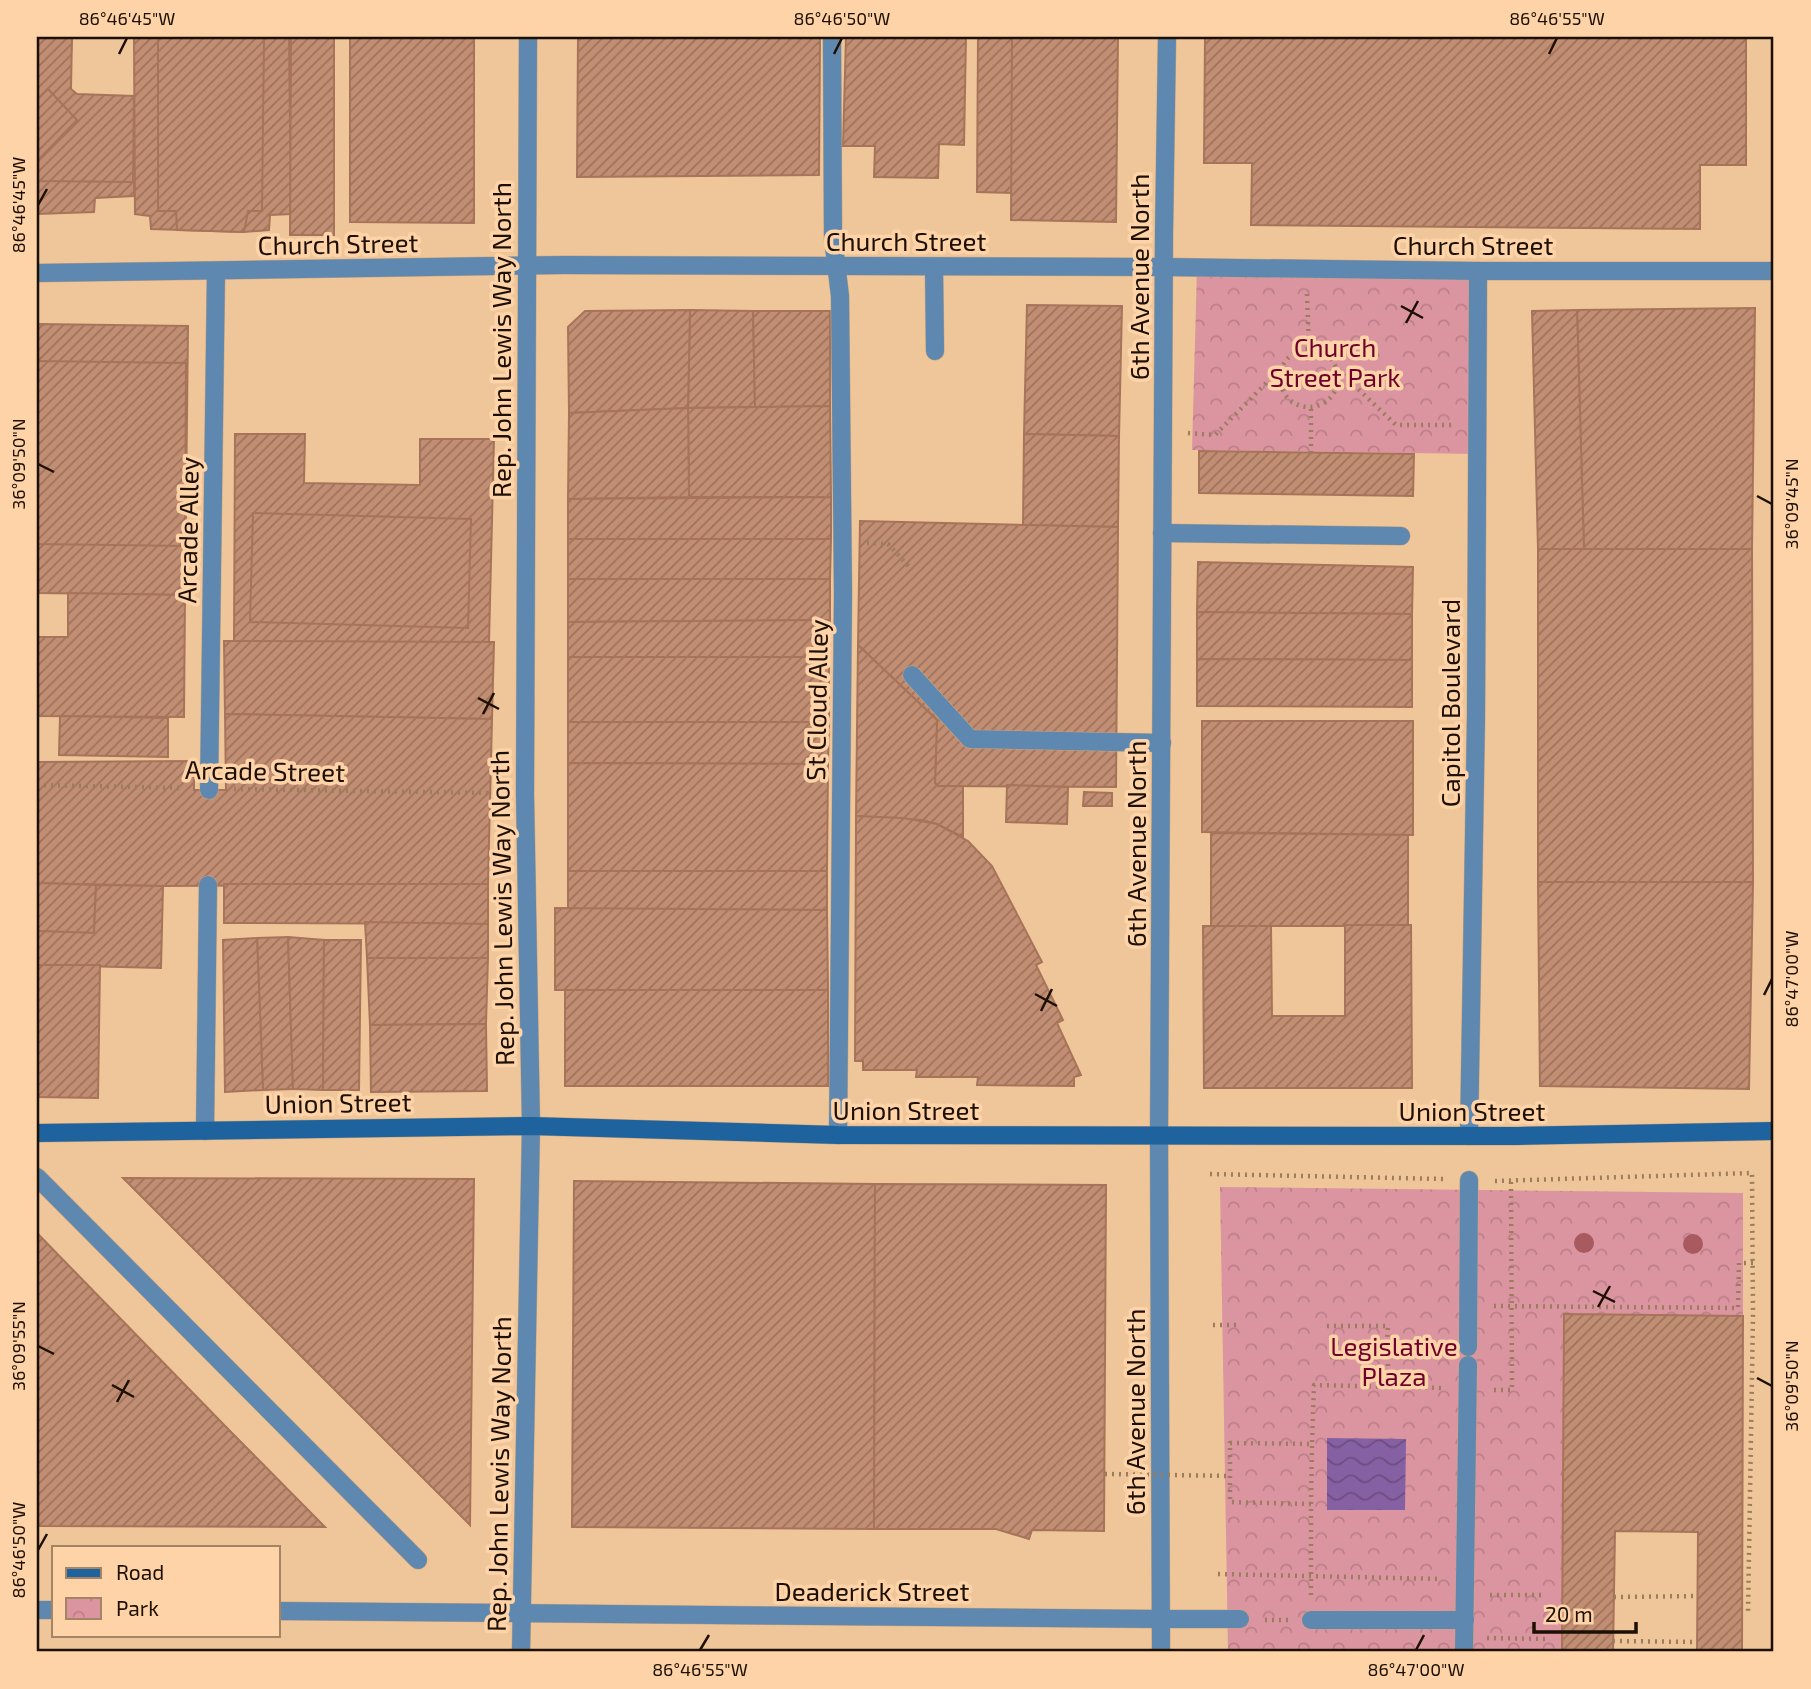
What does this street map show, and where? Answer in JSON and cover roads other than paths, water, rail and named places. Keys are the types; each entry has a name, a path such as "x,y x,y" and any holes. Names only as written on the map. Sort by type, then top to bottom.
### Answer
{"main road":[{"name":"Union Street","path":"37,1133 531,1126 838,1135 1469,1136 1774,1131"}],"street":[{"name":"Rep. John Lewis Way North","path":"521,1652 531,1126 525,794 528,37"},
{"name":"St Cloud Alley","path":"832,37 833,238 840,296 843,594 838,1135"},
{"name":"6th Avenue North","path":"1161,1652 1159,1136 1167,37"},
{"name":"Church Street","path":"37,273 526,266 1774,271"},
{"path":"934,267 935,351"},
{"name":"Arcade Alley","path":"209,789 216,271"},
{"name":"Capitol Boulevard","path":"1469,1136 1476,716 1478,271"},
{"path":"1162,533 1401,536"},
{"path":"912,675 970,739 1162,743"},
{"path":"205,1131 208,885"},
{"path":"37,1177 418,1560"},
{"path":"1311,1620 1464,1637 1469,1180"},
{"name":"Deaderick Street","path":"280,1611 1240,1619"}],"water":[{"path":"1327,1438 1406,1439 1405,1510 1327,1510"}],"park label":[{"name":"Church Street Park","path":"1335,361"},
{"name":"Legislative Plaza","path":"1394,1360"}]}
